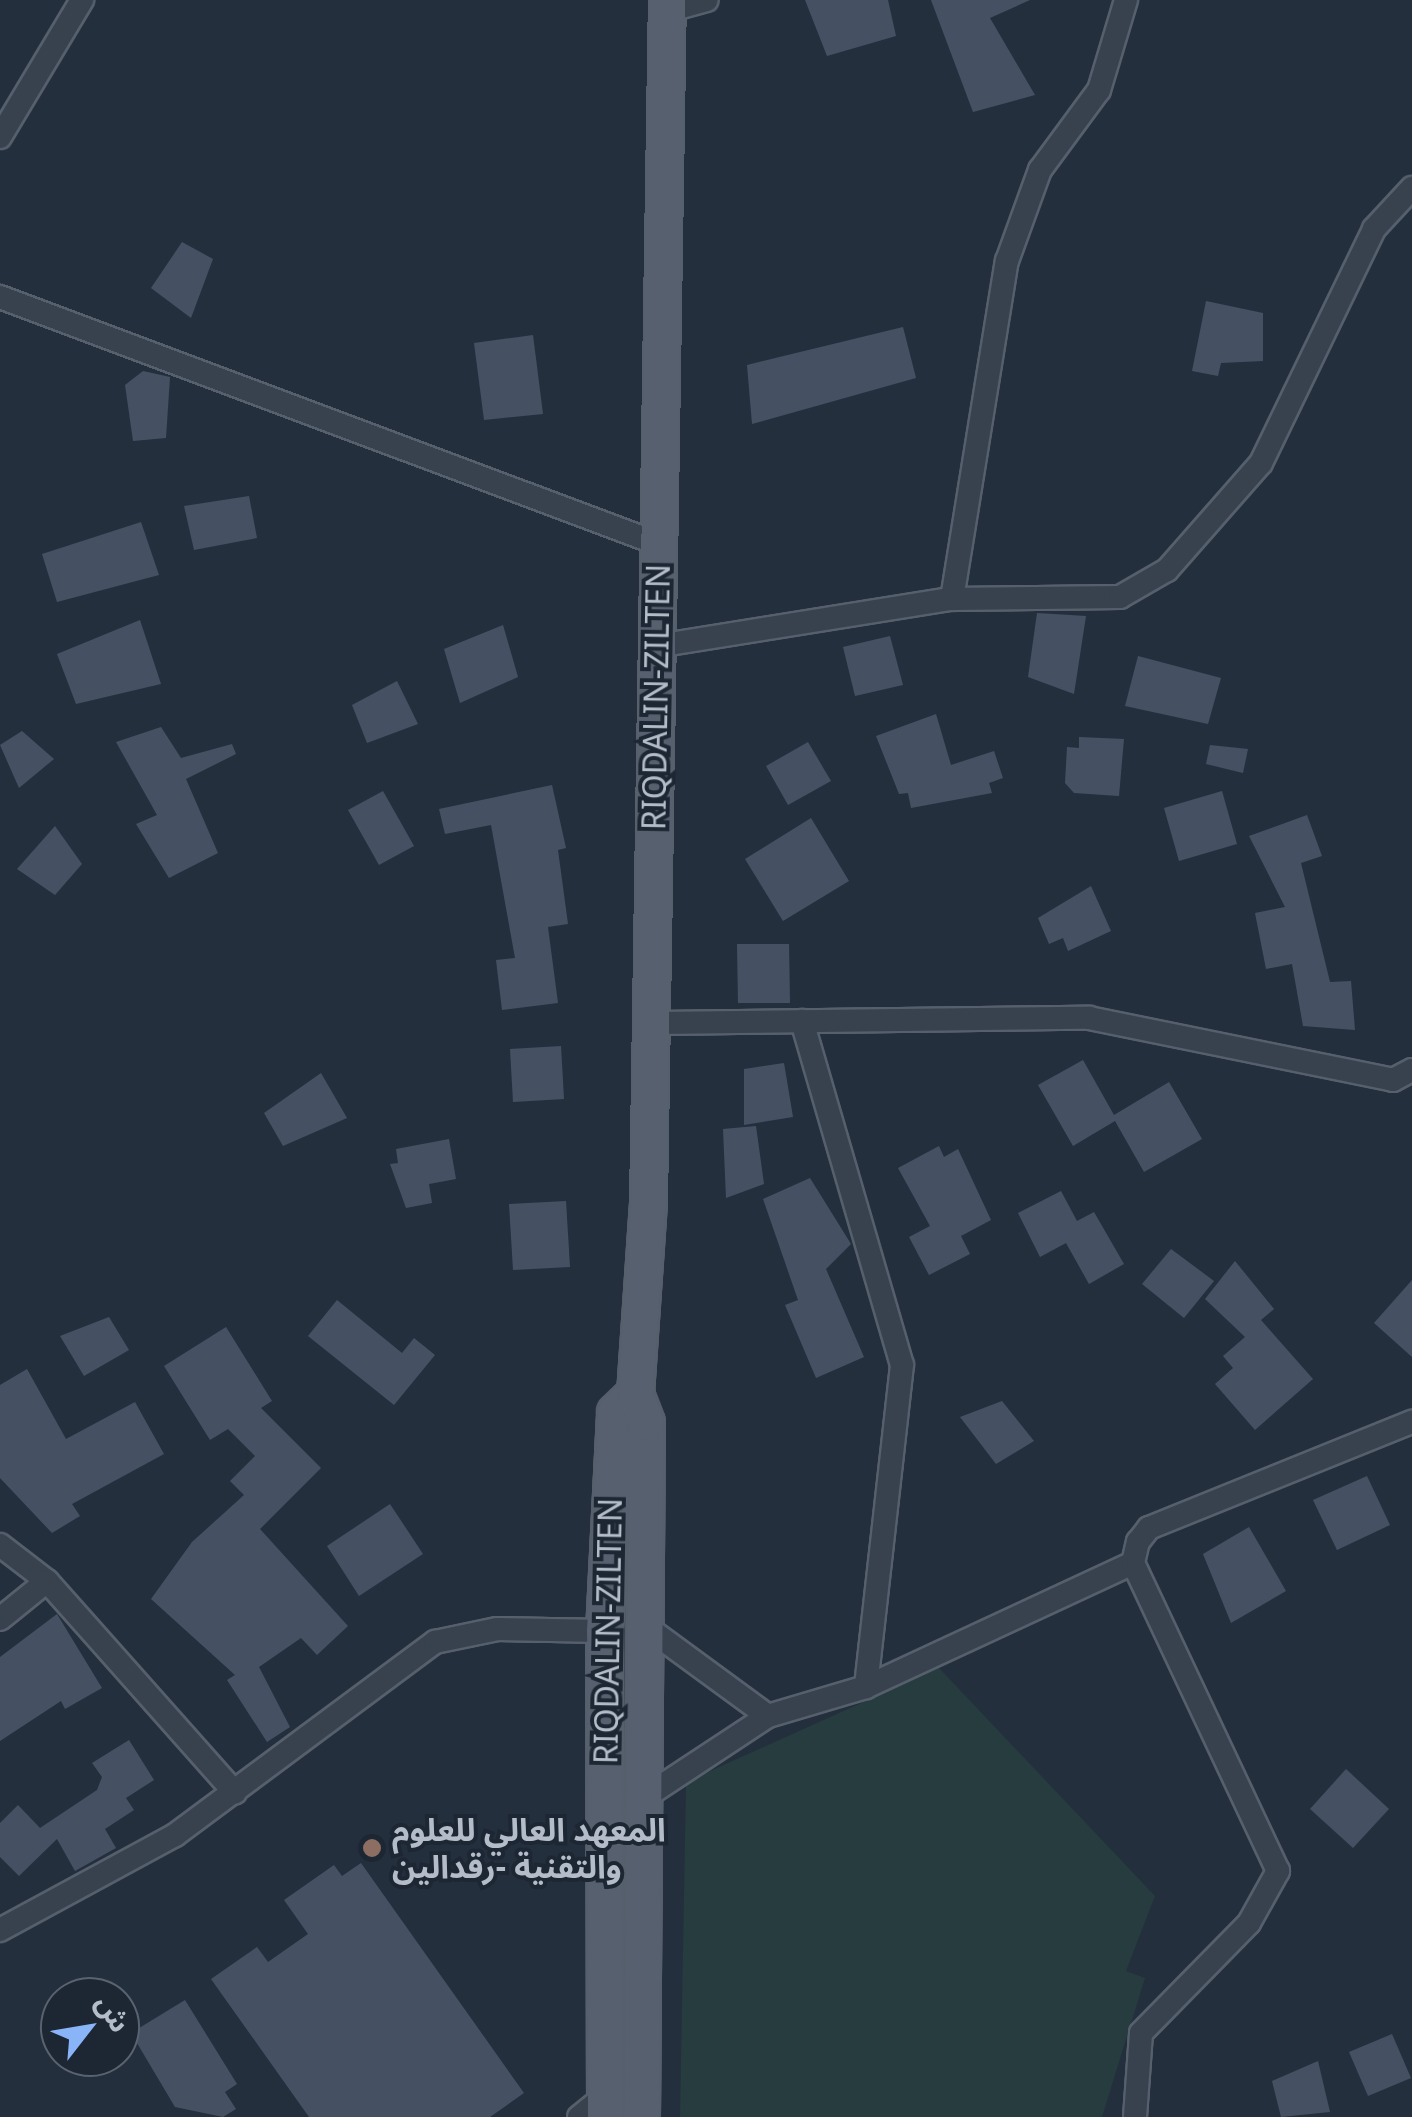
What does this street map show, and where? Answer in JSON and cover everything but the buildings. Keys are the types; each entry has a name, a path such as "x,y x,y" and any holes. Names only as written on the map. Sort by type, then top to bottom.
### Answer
{"main road":[{"name":"RIQDALIN-ZILTEN","path":"640,2117 646,1422 636,1393 649,1023 667,5"},
{"name":"RIQDALIN-ZILTEN","path":"596,2110 604,1631 615,1412 636,1393"}],"street":[{"path":"0,137 82,0"},
{"path":"667,5 707,0"},
{"path":"952,599 1007,261 1040,170 1098,90 1126,0"},
{"path":"657,646 952,599 1120,597 1166,570 1261,463 1374,229 1412,188"},
{"path":"0,297 659,544"},
{"path":"649,1023 1089,1018 1393,1080 1412,1070"},
{"path":"802,1022 902,1365 866,1687"},
{"path":"642,1799 768,1716 866,1687 1134,1563 1148,1528 1412,1422"},
{"path":"0,1545 48,1581 235,1793"},
{"path":"1134,1563 1278,1871 1261,1909 1141,2033 1136,2117"},
{"path":"0,1619 48,1581"},
{"path":"645,1626 768,1716"},
{"path":"0,1930 90,1886 235,1793 435,1642 497,1629 604,1631"}],"green space":[{"path":"939,1668 1155,1896 1126,1971 1145,1978 1102,2117 680,2117 686,1782"}],"place":[{"name":"المعهد العالي للعلوم والتقنية -رقدالين","path":"372,1848"}]}
